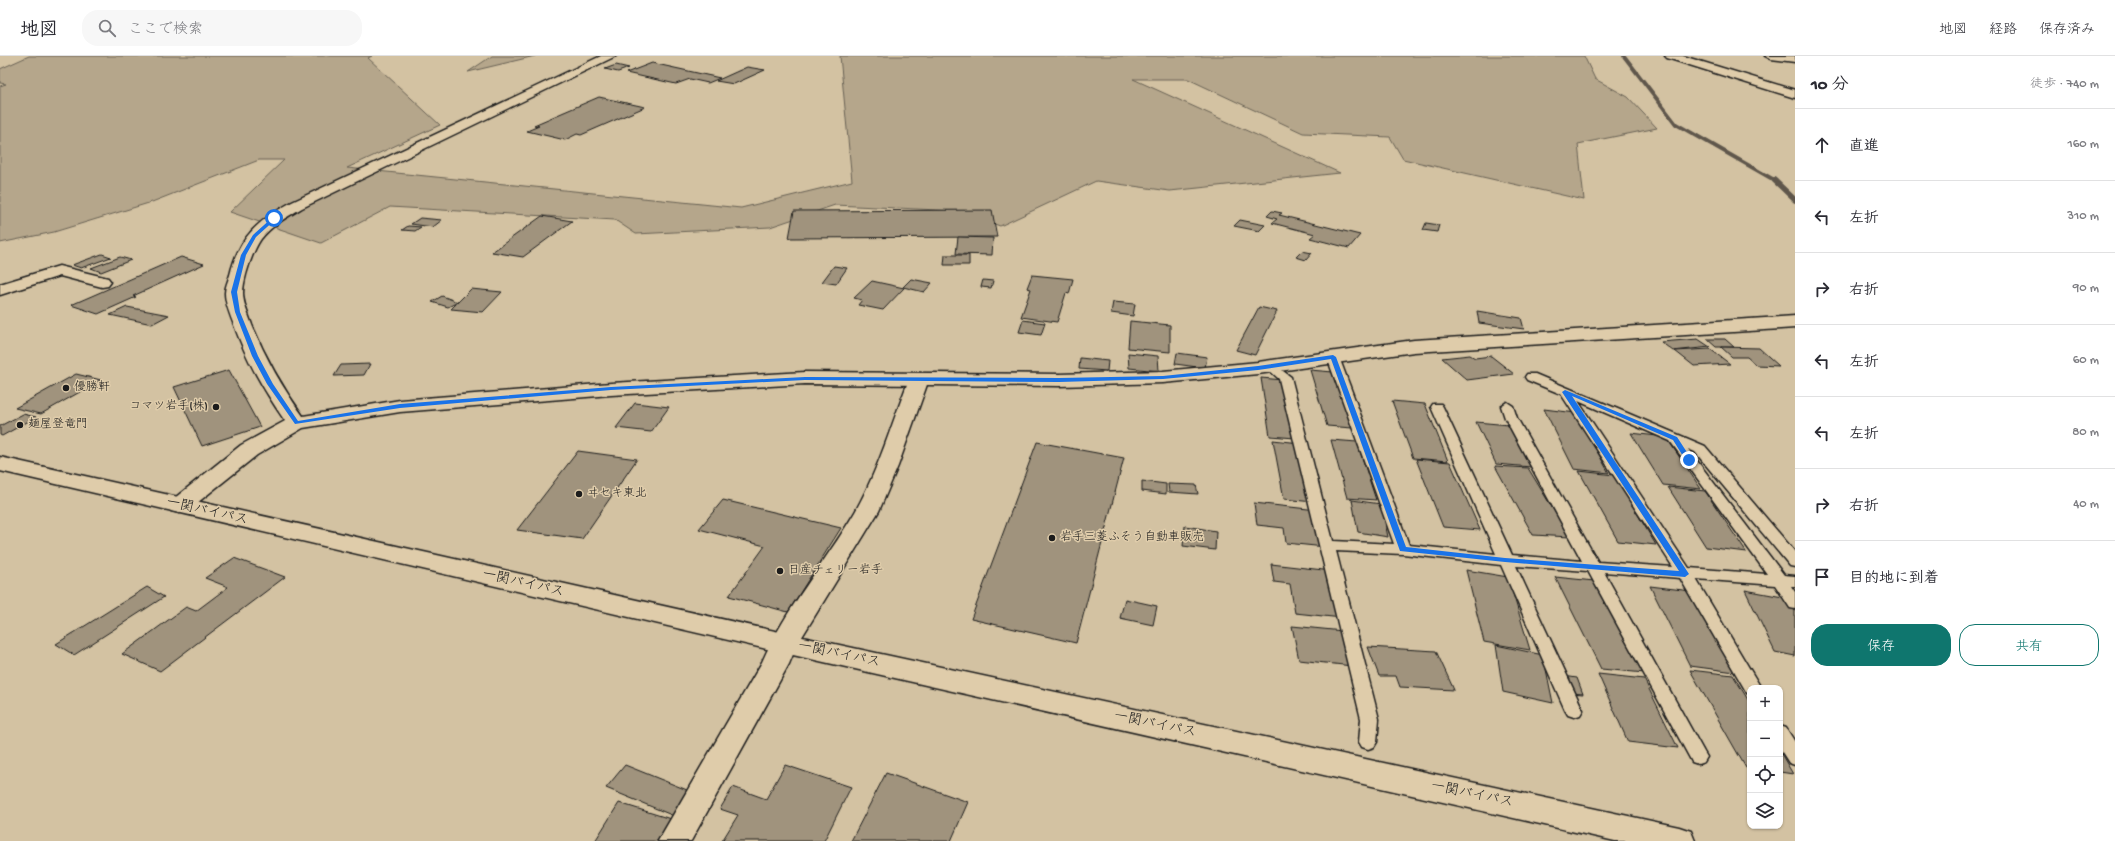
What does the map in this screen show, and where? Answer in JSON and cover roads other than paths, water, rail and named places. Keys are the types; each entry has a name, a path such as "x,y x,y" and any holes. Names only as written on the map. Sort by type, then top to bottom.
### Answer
{"main road":[{"path":"297,423 270,384 255,356 238,312 234,292 243,255 255,236 274,218 297,205 610,56"},
{"path":"1671,56 1795,94"},
{"path":"1771,56 1795,59"},
{"path":"0,290 59,271 102,282"},
{"path":"178,506 249,450 297,423 400,406 611,389 805,378 1059,380 1163,377 1258,368 1414,346 1795,322"},
{"path":"674,841 774,664 784,643 867,511 888,466 919,378"},
{"name":"一関バイパス","path":"0,464 178,506 784,643 1679,841"}],"lane":[{"path":"1333,357 1403,549"},
{"path":"1275,370 1285,378 1370,719 1368,742"},
{"path":"1531,377 1700,449 1795,562"},
{"path":"1565,392 1685,574 1751,685"},
{"path":"1506,406 1511,418 1698,757"},
{"path":"1437,407 1574,710"},
{"path":"1675,439 1689,460 1780,581 1795,604"},
{"path":"1327,546 1403,549 1505,560 1795,581"},
{"path":"1783,738 1795,758"}],"waterway":[{"path":"1624,56 1676,124 1776,181"},
{"path":"1774,180 1795,200"}],"place":[{"name":"優勝軒","path":"66,388"},
{"name":"コマツ岩手(株)","path":"216,407"},
{"name":"麺屋登竜門","path":"20,425"},
{"name":"ヰセキ東北","path":"579,494"},
{"name":"岩手三菱ふそう自動車販売","path":"1052,538"},
{"name":"日産チェリー岩手","path":"780,571"}]}
